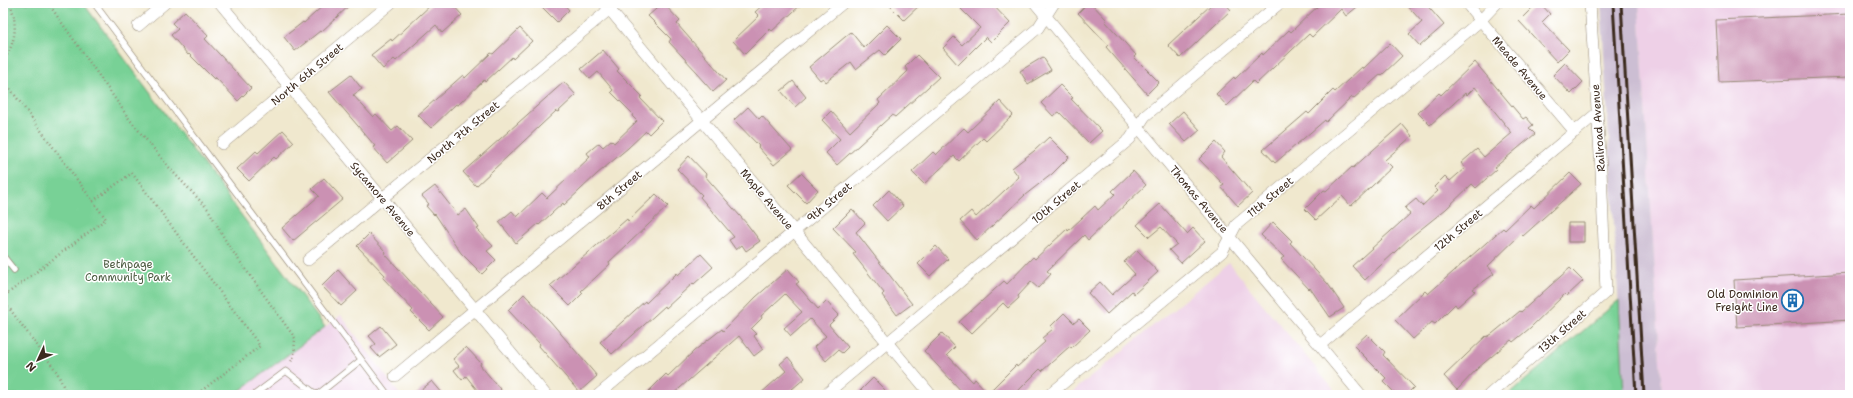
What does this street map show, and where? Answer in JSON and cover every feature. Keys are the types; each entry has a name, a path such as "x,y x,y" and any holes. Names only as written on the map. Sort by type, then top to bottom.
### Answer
{"street":[{"path":"138,26 165,3"},
{"name":"Sycamore Avenue","path":"220,3 546,395"},
{"name":"North 6th Street","path":"222,144 391,3"},
{"name":"8th Street","path":"395,376 843,3"},
{"name":"Thomas Avenue","path":"1035,3 1361,395"},
{"name":"9th Street","path":"598,395 1038,28 1054,3"},
{"name":"10th Street","path":"825,395 1130,140 1145,116 1280,3"},
{"name":"Meade Avenue","path":"1466,3 1575,132"},
{"name":"11th Street","path":"1049,395 1222,252 1236,225 1480,21 1497,3"},
{"name":"Railroad Avenue","path":"1590,3 1605,254"},
{"name":"Maple Avenue","path":"610,5 702,121 931,395"},
{"name":"North 7th Street","path":"308,260 610,5"},
{"name":"12th Street","path":"1320,345 1596,114"},
{"name":"13th Street","path":"1489,395 1606,292 1605,254"}],"lane":[{"path":"94,3 388,395"},
{"path":"3,256 14,270"},
{"path":"254,395 286,372 317,395 361,360"}],"path":[{"path":"3,62 10,50 15,34 15,17 10,3"},
{"path":"48,3 130,120 173,172 208,209 228,245 295,338 294,356 286,372"},
{"path":"3,79 106,219 3,298 56,372 67,395"},
{"path":"93,201 132,173 260,346 196,395"}],"shaded area":[{"path":"1601,3 1639,3 1662,395 1624,395"},
{"path":"1639,3 1850,3 1850,395 1662,395"},
{"path":"1229,263 1338,395 1069,395"},
{"path":"341,315 400,395 234,395 325,327"}],"green space":[{"name":"Bethpage Community Park","path":"3,3 83,3 325,327 234,395 3,395"},
{"path":"1619,300 1624,395 1508,395"}],"building":[{"path":"326,3 352,3 321,32 320,31 295,51 284,37 303,22 304,23"},
{"path":"433,3 451,3 462,15 442,33 436,25 396,61 394,59 383,69 371,55 391,39 392,41"},
{"path":"538,3 563,3 569,10 557,22"},
{"path":"663,3 680,21 677,24 726,80 713,92 696,73 697,72 669,42 671,39 648,16"},
{"path":"765,3 803,3 772,31 770,29 745,54 733,41 759,16 755,12"},
{"path":"887,3 922,3 904,20"},
{"path":"967,3 991,3 1010,23 991,42 986,37 958,65 943,48 954,37 962,45 980,28 961,9"},
{"path":"1088,3 1091,3 1107,20 1105,21 1136,55 1134,57 1159,82 1147,94 1106,47 1108,45 1078,13"},
{"path":"1213,3 1225,3 1231,10 1180,58 1168,45"},
{"path":"1321,3 1362,3 1346,16 1341,9 1312,37 1309,34 1256,84 1253,81 1227,106 1216,94 1234,77 1235,79 1262,53 1263,55 1289,30 1291,32"},
{"path":"1405,3 1425,3 1444,25 1420,46 1409,34 1422,22"},
{"path":"1537,3 1540,3 1550,14 1542,22 1569,50 1557,62 1519,21"},
{"path":"185,11 208,36 205,39 251,88 238,101 215,77 214,79 189,54 188,55 171,35 178,29 172,23"},
{"path":"1850,14 1850,77 1719,82 1716,20"},
{"path":"887,25 901,39 885,55 880,50 856,69 851,62 826,82 823,78 820,80 809,67 851,32 864,48"},
{"path":"520,28 532,41 513,59 512,57 485,82 484,80 431,128 418,115 463,75 465,78"},
{"path":"1390,43 1402,56 1382,75 1381,74 1353,99 1352,97 1326,122 1325,120 1275,163 1263,150 1307,112 1309,114 1333,90 1335,92 1362,67 1363,69"},
{"path":"603,50 619,69 617,71 642,96 640,98 662,121 649,134 646,131 564,205 563,203 516,243 499,222 512,211 517,217 542,193 547,198 590,157 587,153 599,143 603,147 611,140 614,143 637,121 632,116 633,114 611,92 613,90 598,72 590,79 581,69"},
{"path":"917,55 939,77 895,117 892,115 837,165 826,153 840,139 822,120 831,111 850,132 880,103 878,100 908,71 905,67"},
{"path":"1043,57 1051,70 1028,84 1020,71"},
{"path":"1475,62 1523,119 1526,117 1533,125 1529,128 1535,134 1494,168 1496,170 1476,188 1472,184 1446,209 1411,237 1365,280 1352,266 1410,214 1405,208 1416,199 1422,206 1438,191 1434,187 1445,176 1450,181 1465,168 1461,163 1477,149 1484,157 1512,133 1475,87 1467,95 1465,93 1430,125 1418,113 1439,93 1441,95"},
{"path":"1565,63 1583,82 1571,94 1553,75"},
{"path":"351,75 362,89 353,95 373,117 376,114 392,131 398,126 412,141 387,163 373,147 375,146 329,92"},
{"path":"793,81 806,97 795,107 781,91"},
{"path":"564,82 576,95 558,112 556,111 476,186 463,172"},
{"path":"1060,85 1073,98 1071,99 1102,131 1089,143 1059,112 1053,116 1041,103"},
{"path":"1000,101 1013,115 986,141 983,138 959,161 954,156 924,184 912,172 933,152 936,155 964,128 968,132"},
{"path":"748,107 759,119 762,116 792,150 774,165 758,147 759,146 734,120"},
{"path":"1183,111 1200,130 1186,142 1169,124"},
{"path":"1402,124 1412,136 1385,160 1392,167 1351,206 1342,196 1316,220 1305,209 1324,190 1326,191"},
{"path":"283,130 294,142 276,159 274,157 249,181 237,169 256,151 258,153"},
{"path":"1049,137 1069,157 1052,174 1025,195 977,240 960,221 971,211 976,217 1019,177 1012,168"},
{"path":"1216,142 1225,152 1221,157 1252,193 1238,206 1221,187 1224,185 1199,159"},
{"path":"689,156 706,174 705,176 760,241 746,251 742,245 736,250 729,240 734,237 700,197 702,195 677,169"},
{"path":"1133,171 1146,185 1088,240 1084,235 1047,271 1051,274 1038,288 1031,282 1018,296 1019,298 1008,308 1003,303 971,334 959,322 1004,281 1007,284 1033,257 1035,259 1067,229 1068,231 1095,206 1098,210 1115,194 1112,191"},
{"path":"801,173 818,190 806,203 788,185"},
{"path":"1570,173 1581,184 1523,236 1521,234 1488,266 1494,274 1473,289 1475,291 1457,307 1455,304 1435,324 1432,322 1413,339 1395,320 1425,291 1428,294 1503,228 1505,230 1531,205 1534,208"},
{"path":"324,178 343,199 293,241 282,228 319,196 312,189"},
{"path":"435,186 458,215 466,209 479,228 477,229 493,246 487,251 496,260 482,274 461,253 435,214 434,215 426,206 429,204 422,196"},
{"path":"889,190 903,206 887,221 873,206"},
{"path":"656,194 668,206 609,262 610,264 581,291 583,293 570,306 550,286 627,219 628,221"},
{"path":"1160,204 1187,234 1193,228 1205,241 1181,263 1169,250 1177,244 1161,227 1149,237 1137,225"},
{"path":"852,209 865,223 856,232 912,304 897,315 882,295 884,293 853,254 856,252 833,228"},
{"path":"1273,222 1292,241 1290,243 1328,284 1344,308 1330,317 1310,288 1309,289 1281,259 1284,257 1261,235"},
{"path":"1568,223 1584,223 1584,242 1568,242"},
{"path":"369,234 386,252 385,254 443,317 429,330 411,312 413,310 383,278 385,275 357,246"},
{"path":"936,246 948,259 930,276 918,264"},
{"path":"1137,250 1158,272 1134,294 1132,291 1107,314 1088,293 1100,282 1112,295 1135,274 1124,262"},
{"path":"701,254 713,267 694,284 693,283 666,308 665,306 612,354 600,342 645,301 646,303 677,273 678,275"},
{"path":"1570,268 1583,281 1567,296 1565,294 1530,328 1513,342 1511,340 1478,368 1457,390 1444,376 1486,336 1487,337 1492,334 1520,311 1521,312"},
{"path":"788,269 799,282 796,284 818,309 826,301 839,315 829,325 848,347 842,353 838,350 826,361 814,347 826,336 810,319 791,336 784,328 802,312 785,294 761,316 762,318 751,329 756,334 754,336 763,349 754,356 739,336 672,395 645,395 666,374 668,376 694,351 722,329 723,331 756,297"},
{"path":"338,270 357,291 341,306 322,286"},
{"name":"Old Dominion Freight Line","path":"1850,273 1850,320 1737,327 1734,280"},
{"path":"524,294 550,321 597,376 579,392 539,346 540,344 508,310"},
{"path":"1064,313 1074,323 1079,319 1090,330 1071,348 1070,346 1042,371 1040,369 1014,395 965,395 924,351 942,333 955,347 947,355 973,382 975,379 988,393 1016,365 1017,367 1045,342 1042,338 1053,329 1051,326"},
{"path":"381,326 396,344 379,357 371,348 376,344 369,336"},
{"path":"1367,334 1385,352 1383,355 1414,387 1406,395 1397,395 1383,381 1386,378 1354,346"},
{"path":"466,347 481,363 480,365 505,395 481,395 466,376 462,380 454,370 459,366 453,359"},
{"path":"788,357 805,378 785,395 759,395 786,371 780,364"},
{"path":"873,378 890,395 856,395"},
{"path":"432,381 444,395 415,395"}],"railway":[{"path":"1613,3 1636,395"},
{"path":"1621,3 1644,395"}],"place":[{"name":"Old Dominion Freight Line","path":"1793,300"}]}
